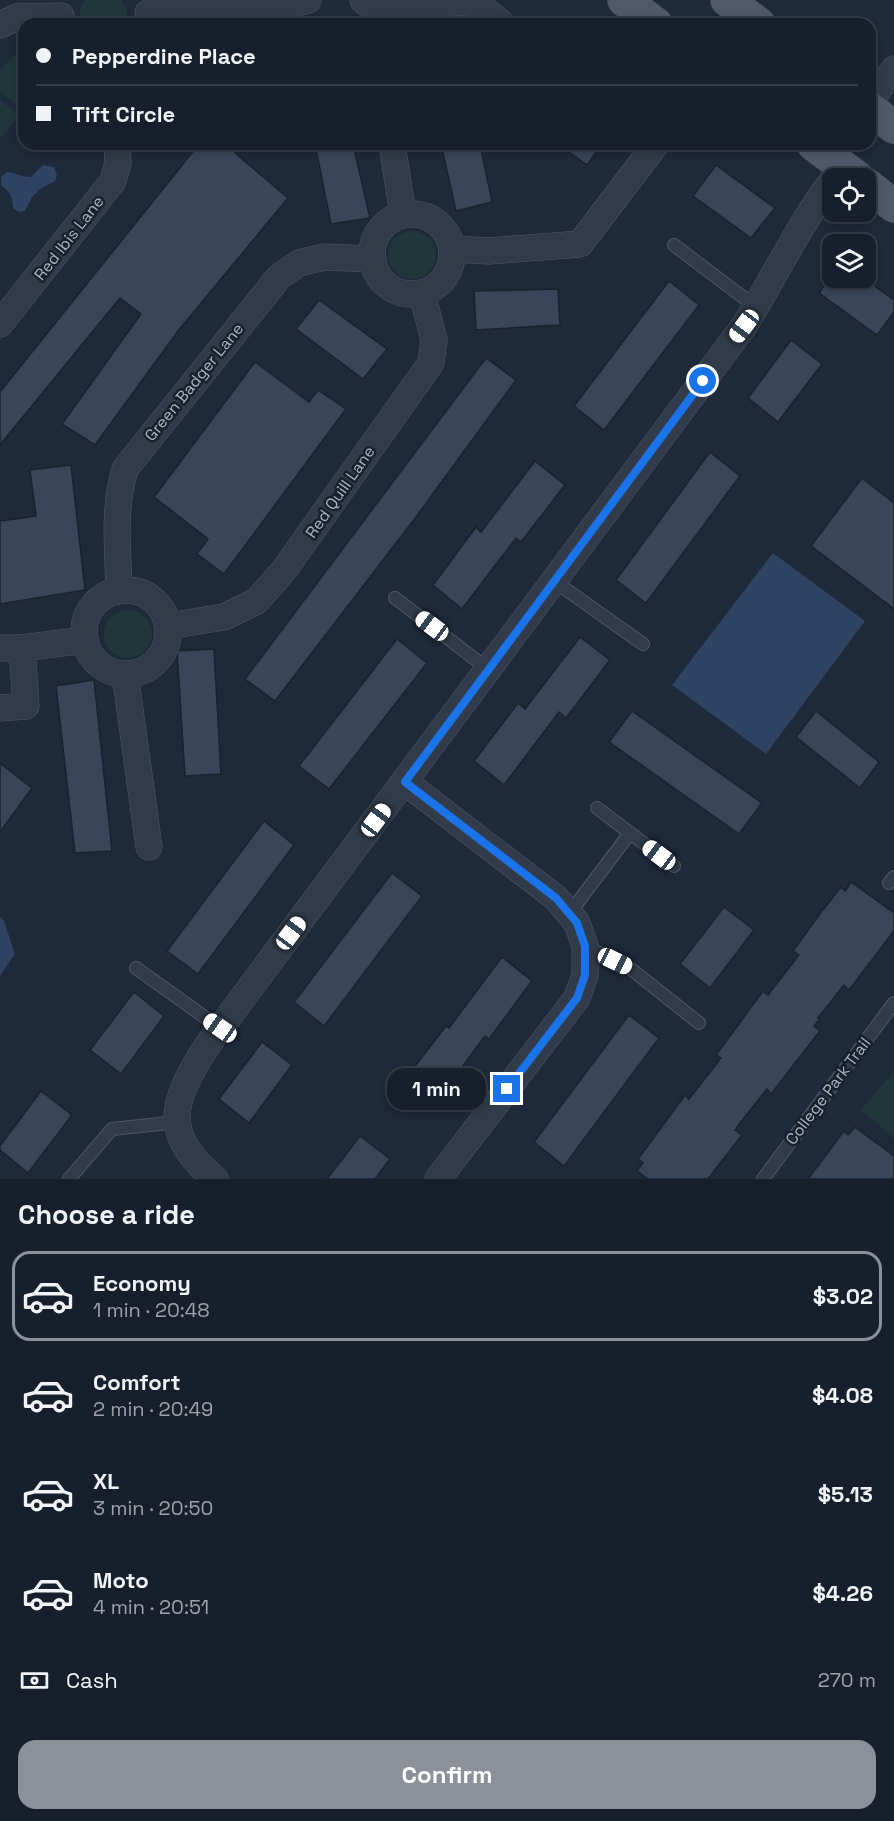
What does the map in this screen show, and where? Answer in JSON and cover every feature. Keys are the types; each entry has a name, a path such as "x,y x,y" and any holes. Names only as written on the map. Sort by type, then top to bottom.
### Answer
{"main road":[{"path":"624,0 648,18"},
{"path":"728,0 751,18"},
{"path":"819,150 837,168"},
{"path":"876,195 894,206"}],"street":[{"path":"147,12 279,8 308,0"},
{"path":"369,10 467,2 484,9 495,18"},
{"path":"0,25 17,17 63,13"},
{"path":"883,115 894,69"},
{"name":"Red Ibis Lane","path":"0,324 113,181 118,163 117,150"},
{"path":"393,150 403,215"},
{"path":"452,249 489,251 580,244 651,150"},
{"path":"215,1179 192,1158 180,1138 177,1109 187,1078 220,1028 744,326 809,213 822,201"},
{"path":"417,214 440,225 448,236 452,249 452,261 448,272 433,289 422,293 399,292 390,287 381,279 373,258 373,247 383,227 403,215 417,214"},
{"name":"Green Badger Lane","path":"119,591 117,526 120,485 125,469 279,277 299,263 324,257 373,258"},
{"name":"Red Quill Lane","path":"168,626 224,617 257,601 284,570 431,363 434,340 422,293"},
{"path":"119,591 133,591 151,598 164,613 168,626 164,650 158,660 137,672 125,674 104,667 95,660 85,640 87,618 92,609 99,600 119,591"},
{"path":"0,708 26,706 11,648 85,640"},
{"path":"125,674 149,847"},
{"path":"405,782 556,898 577,923 585,946 585,975 577,998 438,1179"}],"lane":[{"path":"674,245 756,307"},
{"path":"554,581 643,644"},
{"path":"395,598 488,669"},
{"path":"597,808 674,866"},
{"path":"569,914 630,833"},
{"path":"585,946 631,969 699,1023"},
{"path":"136,968 220,1028"},
{"name":"College Park Trail","path":"763,1179 894,1003"},
{"path":"69,1179 112,1129 178,1122"}],"green space":[{"path":"85,0 121,0 127,11 126,18 81,18 80,9"},
{"path":"14,55 18,58 18,106 0,91 0,71"},
{"path":"0,100 18,116 0,139"},
{"path":"407,231 417,231 429,238 436,250 436,260 429,272 417,279 407,279 392,268 388,260 388,250 399,235"},
{"path":"123,610 133,610 145,617 152,629 152,639 145,651 133,658 123,658 108,647 104,639 104,629 115,614"},
{"path":"894,1071 894,1138 861,1110"}],"water":[{"path":"43,165 54,167 57,175 55,181 40,189 32,197 25,211 19,212 13,208 10,195 1,185 1,177 7,172 31,177"},
{"path":"773,553 865,621 766,754 672,685"},
{"path":"0,917 4,921 15,954 0,976"}],"building":[{"path":"194,150 237,150 235,153 288,198 178,331 95,445 62,424 141,314 120,298 0,445 0,392"},
{"path":"316,150 354,150 370,218 331,224"},
{"path":"442,150 481,150 492,202 456,211"},
{"path":"566,150 598,150 587,165"},
{"path":"716,165 775,208 751,238 693,196"},
{"path":"669,281 699,305 604,430 574,406"},
{"path":"876,287 894,300 894,312 877,335 819,293 823,288"},
{"path":"558,289 560,325 476,330 474,291"},
{"path":"319,300 387,349 363,379 296,329"},
{"path":"791,340 822,364 778,422 748,398"},
{"path":"486,358 516,380 416,517 275,701 245,679"},
{"path":"255,362 309,402 318,390 346,409 224,574 197,554 208,539 154,497"},
{"path":"710,452 740,476 646,603 616,580"},
{"path":"535,461 565,485 521,542 516,538 462,609 433,585 476,527 481,532"},
{"path":"71,465 85,590 0,604 0,521 36,516 30,470"},
{"path":"862,478 894,503 894,609 811,546"},
{"path":"580,637 610,660 566,718 559,712 504,785 474,761 518,703 525,709"},
{"path":"397,639 427,663 329,789 299,766"},
{"path":"214,649 221,774 185,776 177,651"},
{"path":"94,680 112,851 75,853 56,686"},
{"path":"632,711 762,803 739,834 609,742"},
{"path":"816,711 879,762 860,788 796,737"},
{"path":"0,763 32,788 0,832"},
{"path":"264,821 294,845 198,974 167,951"},
{"path":"392,873 422,896 324,1026 294,1002"},
{"path":"851,882 894,913 894,931 849,990 844,985 818,1018 820,1019 814,1026 820,1031 771,1094 767,1089 740,1123 735,1130 742,1135 708,1179 648,1179 637,1171 643,1163 638,1159 685,1095 689,1099 721,1058 716,1055 763,991 768,995 799,955 793,951 822,911 841,887 845,891"},
{"path":"724,907 754,930 710,988 680,964"},
{"path":"502,957 532,981 489,1039 485,1036 432,1107 402,1083 446,1026 449,1028"},
{"path":"134,992 164,1016 121,1074 90,1050"},
{"path":"629,1015 659,1038 564,1166 534,1142"},
{"path":"262,1042 292,1065 249,1123 219,1099"},
{"path":"41,1091 72,1115 28,1173 0,1150 0,1146"},
{"path":"855,1127 894,1156 894,1179 808,1179 844,1131 848,1135"},
{"path":"360,1136 390,1159 375,1179 327,1179"}],"route":[{"path":"507,1089 577,998 585,975 585,946 577,923 556,898 405,782 703,381"}]}
